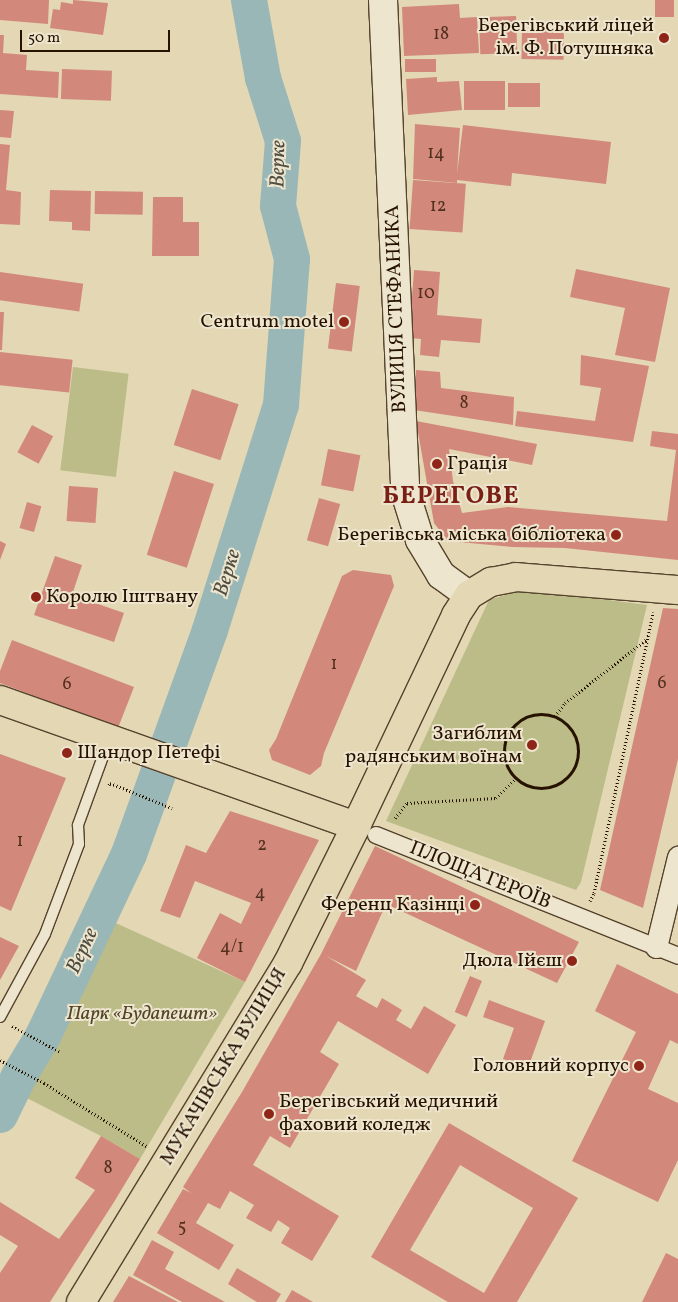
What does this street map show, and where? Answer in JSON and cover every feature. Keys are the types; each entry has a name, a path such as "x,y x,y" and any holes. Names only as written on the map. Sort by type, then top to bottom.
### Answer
{"highway":[{"path":"0,700 366,830 456,615 469,595 491,582 516,577 668,589"},
{"name":"МУКАЧІВСЬКА ВУЛИЦЯ","path":"81,1302 288,963 366,830"}],"main road":[{"name":"ВУЛИЦЯ СТЕФАНИКА","path":"383,0 405,492 420,540 441,576 469,595"}],"street":[{"name":"ПЛОЩА ГЕРОЇВ","path":"366,830 678,956"},
{"path":"656,947 678,857"}],"lane":[{"path":"4,1020 45,934 79,844 78,825 113,740"}],"path":[{"path":"582,918 594,893 647,639 668,589"},
{"path":"555,716 565,703 647,639"},
{"path":"542,713 555,716 569,726 578,742 578,760 570,776 560,783 549,788 526,785 516,778 508,768 504,756 504,743 509,731 518,721 529,715 542,713"},
{"path":"395,818 407,803 496,798 516,778"},
{"path":"110,783 172,808"},
{"path":"4,1020 60,1052"},
{"path":"0,1060 44,1083 168,1159"}],"green space":[{"path":"73,367 129,374 116,477 60,470"},
{"path":"525,589 647,605 581,882 576,890 386,821 489,600"},
{"name":"Парк «Будапешт»","path":"107,919 245,982 140,1159 101,1136 23,1096"}],"building":[{"path":"0,0 49,0 48,24 0,20"},
{"path":"73,0 108,3 103,35 50,28 53,9 60,10 61,2 73,4"},
{"path":"655,0 674,0 674,17 655,17"},
{"path":"459,4 460,18 477,17 479,53 404,56 402,7"},
{"path":"516,16 517,53 480,54 479,17"},
{"path":"522,30 564,31 563,60 521,59"},
{"path":"0,35 4,35 3,53 27,55 26,70 59,72 58,98 0,94"},
{"path":"405,59 436,59 436,72 405,72"},
{"path":"62,69 112,71 111,101 61,99"},
{"path":"437,77 437,82 459,81 462,110 408,115 406,79"},
{"path":"464,81 505,81 505,110 464,110"},
{"path":"508,83 540,83 540,107 508,107"},
{"path":"0,110 14,111 11,138 0,137"},
{"path":"415,124 460,128 457,174 463,125 611,142 606,184 512,173 511,186 457,180 457,183 413,179"},
{"path":"0,144 10,145 6,190 21,192 20,225 0,224"},
{"path":"413,180 466,184 462,233 410,229"},
{"path":"50,190 91,191 90,231 72,230 72,222 49,221"},
{"path":"95,191 143,192 143,215 95,214"},
{"path":"153,197 183,197 183,222 199,222 199,256 152,256"},
{"path":"576,269 670,288 655,362 615,355 625,308 570,297"},
{"path":"414,270 440,272 437,315 482,319 480,343 441,340 439,357 420,355 421,339 409,338"},
{"path":"0,272 83,284 79,311 0,300"},
{"path":"336,283 360,286 352,351 328,349"},
{"path":"0,312 4,312 2,350 0,350"},
{"path":"0,352 73,360 69,392 0,385"},
{"path":"581,355 649,366 633,442 515,426 517,411 595,421 601,388 580,385"},
{"path":"416,370 440,372 441,388 514,397 513,425 414,410"},
{"path":"192,389 239,404 220,460 174,445"},
{"path":"416,421 537,444 532,465 449,449 453,481 462,513 508,507 667,521 676,450 650,446 652,431 678,434 678,560 565,548 512,547 448,541 434,523"},
{"path":"32,425 53,436 39,464 17,452"},
{"path":"328,449 360,455 353,492 321,485"},
{"path":"174,471 214,484 187,568 147,555"},
{"path":"69,486 98,488 95,523 67,521"},
{"path":"319,498 340,504 328,546 307,540"},
{"path":"27,502 41,506 34,532 20,528"},
{"path":"0,541 6,544 0,560"},
{"path":"55,556 82,565 72,595 124,613 114,642 34,615"},
{"path":"353,570 391,575 394,586 324,753 321,766 310,775 272,760 269,750 276,739 342,576"},
{"path":"663,608 678,609 678,759 643,908 600,890"},
{"path":"12,640 134,687 118,728 0,683 0,671"},
{"path":"0,754 66,778 11,911 0,906"},
{"path":"230,811 319,840 245,982 197,958 220,913 241,924 251,903 195,881 180,918 160,911 186,845 206,853"},
{"path":"375,846 579,942 557,983 386,904 356,971 326,956 366,980 356,996 377,1008 382,998 402,1010 396,1020 411,1029 424,1006 456,1025 428,1074 338,1021 320,1052 339,1064 290,1148 270,1136 253,1165 339,1216 312,1261 281,1243 290,1228 278,1220 271,1232 246,1218 254,1205 230,1191 220,1209 208,1203 196,1223 234,1245 219,1270 157,1233 183,1189 191,1193 183,1187 242,1092 321,954"},
{"path":"0,937 19,946 0,980"},
{"name":"Головний корпус","path":"617,964 678,994 678,1044 670,1040 648,1089 678,1103 678,1160 658,1202 572,1161 636,1032 595,1011"},
{"path":"470,976 482,981 467,1017 455,1012"},
{"path":"489,1000 545,1021 528,1068 503,1059 514,1028 483,1017"},
{"path":"449,1123 578,1198 517,1302 448,1302 371,1257","holes":["460,1165 533,1208 484,1293 410,1250"]},
{"path":"101,1136 140,1159 114,1202 50,1302 0,1302 0,1273 18,1246 0,1235 0,1202 59,1239 95,1190 75,1178"},
{"path":"152,1240 174,1252 165,1269 225,1302 182,1302 133,1275"},
{"path":"666,1253 678,1259 678,1302 642,1302"},
{"path":"237,1268 281,1294 276,1302 257,1302 228,1284"},
{"path":"129,1276 178,1302 113,1302"},
{"path":"292,1290 313,1302 285,1302"}],"waterway":[{"name":"Верке","path":"0,1115 19,1076 43,1036 129,854 210,630 281,405 292,259 278,206 283,141 263,78 249,0"}],"place":[{"name":"Берегівський ліцей ім. Ф. Потушняка","path":"664,38"},
{"name":"Centrum motel","path":"344,322"},
{"name":"Грація","path":"437,464"},
{"name":"Берегівська міська бібліотека","path":"616,535"},
{"name":"Королю Іштвану","path":"36,597"},
{"name":"Загиблим радянським воїнам","path":"532,745"},
{"name":"Шандор Петефі","path":"67,753"},
{"name":"Ференц Казінці","path":"475,905"},
{"name":"Дюла Ійєш","path":"572,961"},
{"name":"Головний корпус","path":"639,1066"},
{"name":"Берегівський медичний фаховий коледж","path":"269,1114"}],"district":[{"name":"БЕРЕГОВЕ","path":"451,497"}]}
